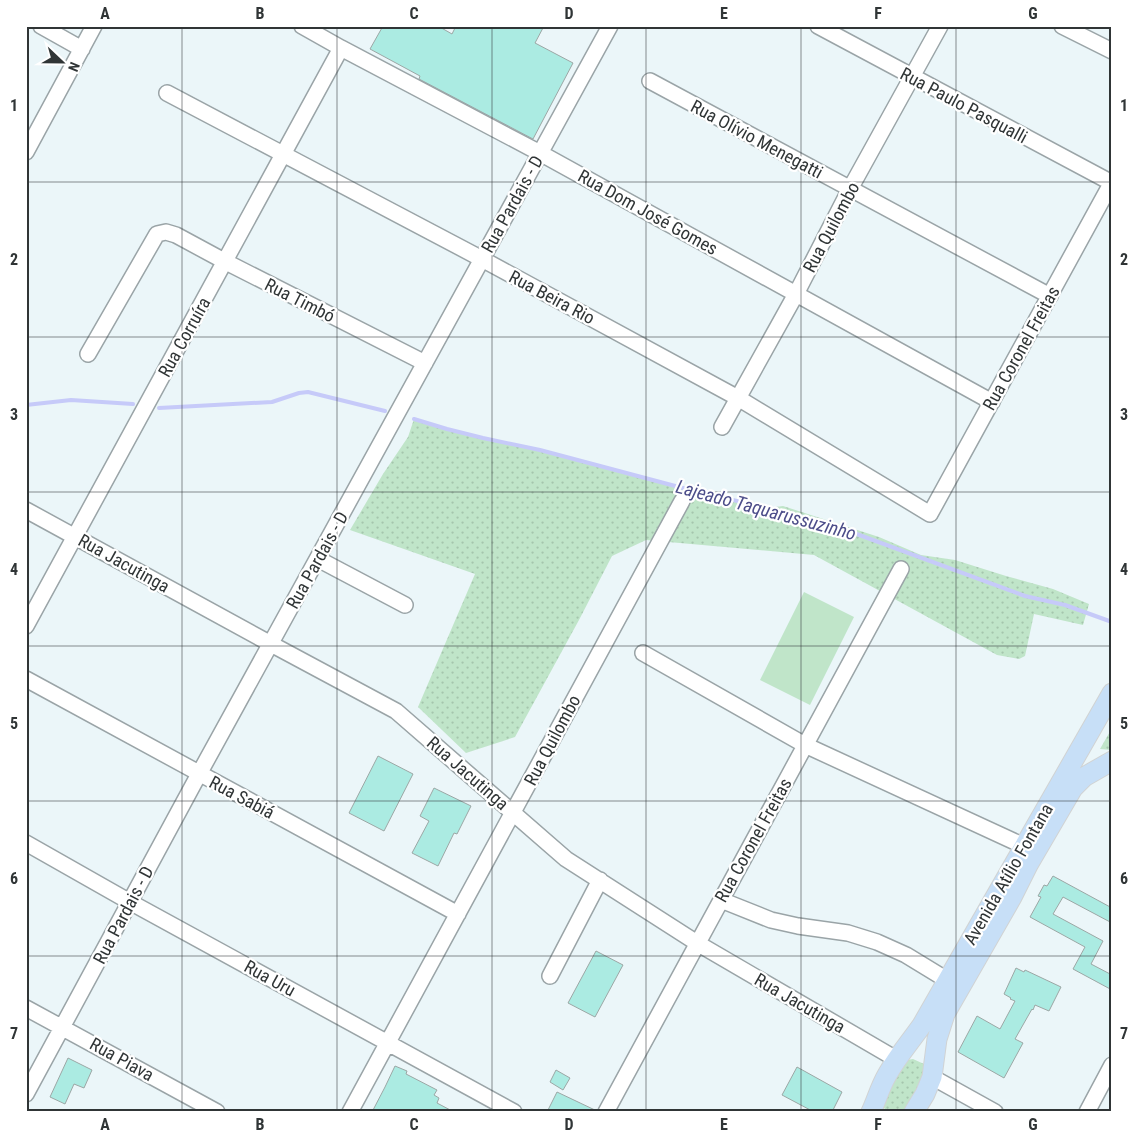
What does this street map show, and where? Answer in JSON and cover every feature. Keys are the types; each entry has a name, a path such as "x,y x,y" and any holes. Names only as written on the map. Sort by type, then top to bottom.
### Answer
{"main road":[{"name":"Avenida Atílio Fontana","path":"876,1108 879,1091 899,1056 922,1025 1112,693"},
{"name":"Avenida Atílio Fontana","path":"914,1112 925,1094 933,1073 937,1039 945,1014 1064,803 1073,788 1084,777 1112,761"},
{"path":"899,1056 907,1050 918,1051 931,1061 933,1073"}],"street":[{"path":"41,26 82,50"},
{"path":"26,152 94,26"},
{"name":"Rua Dom José Gomes","path":"302,26 540,153 992,402"},
{"name":"Rua Pardais - D","path":"26,1094 199,774 610,26"},
{"name":"Rua Paulo Pasqualli","path":"818,26 912,78 1112,182"},
{"name":"Rua Quilombo","path":"722,427 940,26"},
{"path":"1062,26 1112,52"},
{"name":"Rua Corruíra","path":"26,626 341,48"},
{"name":"Rua Olívio Menegatti","path":"650,81 1050,296"},
{"name":"Rua Beira Rio","path":"167,92 482,259 738,398 930,514"},
{"name":"Rua Coronel Freitas","path":"930,514 1112,182"},
{"name":"Rua Timbó","path":"88,354 157,234 166,232 176,235 425,363"},
{"name":"Rua Quilombo","path":"350,1112 682,501"},
{"name":"Rua Jacutinga","path":"26,510 396,711 566,859 697,943 899,1056"},
{"path":"318,559 404,606"},
{"name":"Rua Coronel Freitas","path":"606,1112 901,569"},
{"path":"643,653 805,745 1024,846"},
{"name":"Rua Sabiá","path":"26,679 458,914"},
{"name":"Rua Uru","path":"26,844 514,1112"},
{"path":"550,976 600,880"},
{"path":"721,900 770,920 848,933 877,942 906,955 947,980"},
{"name":"Rua Piava","path":"26,1008 217,1112"},
{"path":"1087,1112 1112,1065"},
{"path":"933,1073 995,1112"}],"green space":[{"path":"414,419 447,429 540,450 679,487 768,508 783,506 879,537 921,555 955,560 1053,589 1089,604 1083,625 1034,614 1025,656 1019,659 997,655 814,555 646,540 612,556 515,737 466,753 418,707 475,574 350,530 383,474 408,437"},
{"path":"804,592 854,617 810,705 760,680"},
{"path":"1112,728 1112,750 1100,749"},
{"path":"913,1059 924,1064 927,1069 906,1112 888,1112 882,1106 883,1093 907,1060"}],"building":[{"path":"383,26 438,26 452,34 456,26 544,26 535,43 573,63 533,139 419,79 420,76 370,49"},
{"path":"378,756 413,774 384,831 349,813"},
{"path":"434,788 471,806 457,834 454,833 438,866 412,853 429,821 420,816"},
{"path":"1053,876 1112,908 1112,923 1063,897 1053,914 1103,941 1091,964 1112,975 1112,990 1073,969 1085,947 1030,917 1041,897 1038,896 1044,885 1047,886"},
{"path":"596,951 623,965 595,1017 568,1003"},
{"path":"1016,968 1024,972 1025,970 1061,987 1049,1011 1035,1005 1032,1009 1015,1039 1023,1043 1004,1078 958,1052 977,1016 1000,1029 1015,1001 1004,994"},
{"path":"68,1058 92,1070 84,1088 74,1084 65,1104 50,1097"},
{"path":"395,1066 407,1071 406,1074 437,1090 434,1095 439,1098 437,1103 454,1112 372,1112"},
{"path":"797,1067 842,1092 832,1112 814,1112 782,1095"},
{"path":"556,1070 570,1078 563,1090 550,1082"},
{"path":"557,1092 597,1111 597,1112 547,1112"}],"waterway":[{"name":"Lajeado Taquarussuzinho","path":"159,408 272,402 308,392 385,411"},
{"name":"Lajeado Taquarussuzinho","path":"26,405 71,400 133,404"},
{"name":"Lajeado Taquarussuzinho","path":"414,419 447,429 540,450 679,487 824,522 1025,596 1065,605 1112,622"}]}
